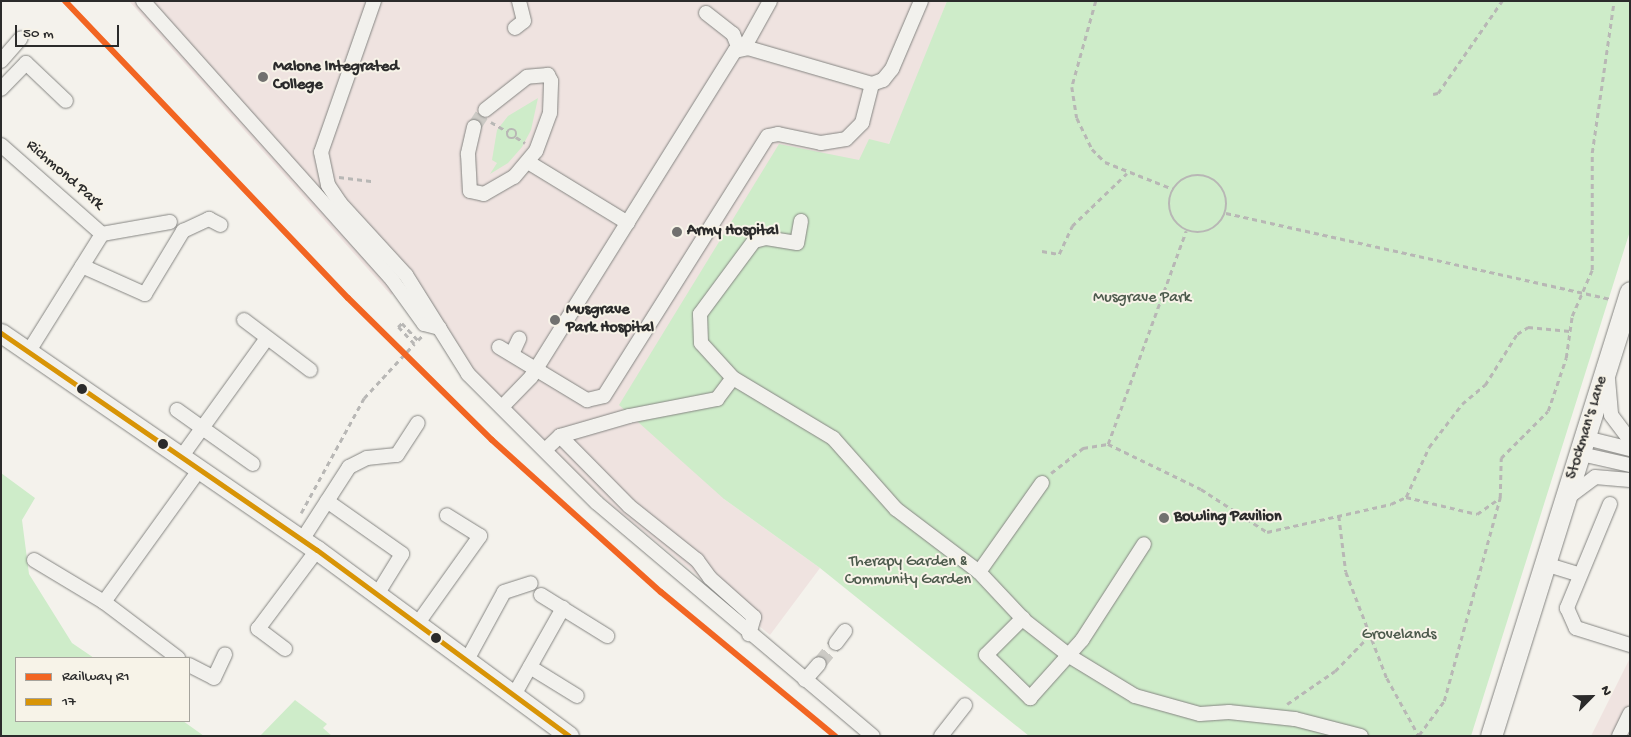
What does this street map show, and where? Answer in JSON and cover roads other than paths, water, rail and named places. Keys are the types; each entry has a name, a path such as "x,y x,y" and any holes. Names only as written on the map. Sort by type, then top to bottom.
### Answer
{"highway":[{"name":"Stockman's Lane","path":"1490,736 1583,446 1628,298"}],"main road":[{"path":"1,333 182,456 378,593 569,736"}],"street":[{"path":"143,1 393,281 424,324 440,328"},
{"path":"374,1 321,152 325,176 340,203 406,275 462,366 597,503 749,634 873,736"},
{"path":"515,28 524,21 519,1"},
{"path":"502,407 535,370 770,1"},
{"path":"499,347 587,400 598,400 611,391 768,136 778,134 821,143 846,139 862,123 872,84 892,69 921,1"},
{"path":"706,13 733,34 741,48 872,84"},
{"path":"1,61 21,38"},
{"path":"1,89 26,64 66,101"},
{"path":"474,127 468,154 470,191 484,194 499,187 528,162 550,113 548,75 528,78 488,116"},
{"name":"Richmond Park","path":"1,145 102,234"},
{"path":"528,162 628,223"},
{"path":"82,266 145,294 183,230 209,219 221,225"},
{"path":"801,221 797,243 766,238 750,246 700,314 701,343 733,378 833,438 896,509 979,572 1023,618 1067,654 1135,696 1200,714 1277,717 1361,736"},
{"path":"29,351 102,234 170,222"},
{"path":"244,320 310,370"},
{"path":"182,456 267,338"},
{"path":"512,354 519,339"},
{"path":"1608,363 1611,415 1630,440"},
{"path":"545,450 560,436 629,416 717,399 733,378"},
{"path":"177,410 253,464"},
{"path":"285,648 258,629 303,540 349,467 367,458 397,455 418,423"},
{"path":"560,436 630,506 697,560 710,578 754,617 749,634"},
{"path":"1583,446 1630,449"},
{"path":"1583,446 1630,465"},
{"path":"104,602 200,469"},
{"path":"1566,499 1595,477 1630,480"},
{"path":"979,572 1042,483"},
{"path":"327,501 402,554 378,593"},
{"path":"1610,504 1578,574 1567,608 1569,620 1587,632 1630,645"},
{"path":"418,623 480,536 447,515"},
{"path":"1023,618 986,655 1030,698 1067,654 1082,640 1144,544"},
{"path":"34,560 87,590 177,657"},
{"path":"1545,564 1578,574"},
{"path":"467,660 504,592 531,583"},
{"path":"541,595 607,636"},
{"path":"514,694 562,608"},
{"path":"836,643 845,631"},
{"path":"190,666 214,678 226,654"},
{"path":"805,680 819,664"},
{"path":"530,667 577,696"},
{"path":"941,736 965,705"},
{"path":"1619,736 1630,713"}],"tunnel":[{"path":"474,127 485,110"},
{"path":"819,664 836,643"}],"rail line":[{"name":"R1","path":"65,1 348,298 492,440 661,592 835,736"}],"place":[{"name":"Malone Integrated College","path":"263,77"},
{"name":"Army Hospital","path":"677,232"},
{"name":"Musgrave Park Hospital","path":"555,320"},
{"name":"Bowling Pavilion","path":"1164,518"}],"park label":[{"name":"Musgrave Park","path":"1142,299"},
{"name":"Therapy Garden & Community Garden","path":"908,572"},
{"name":"Grovelands","path":"1399,636"}]}
